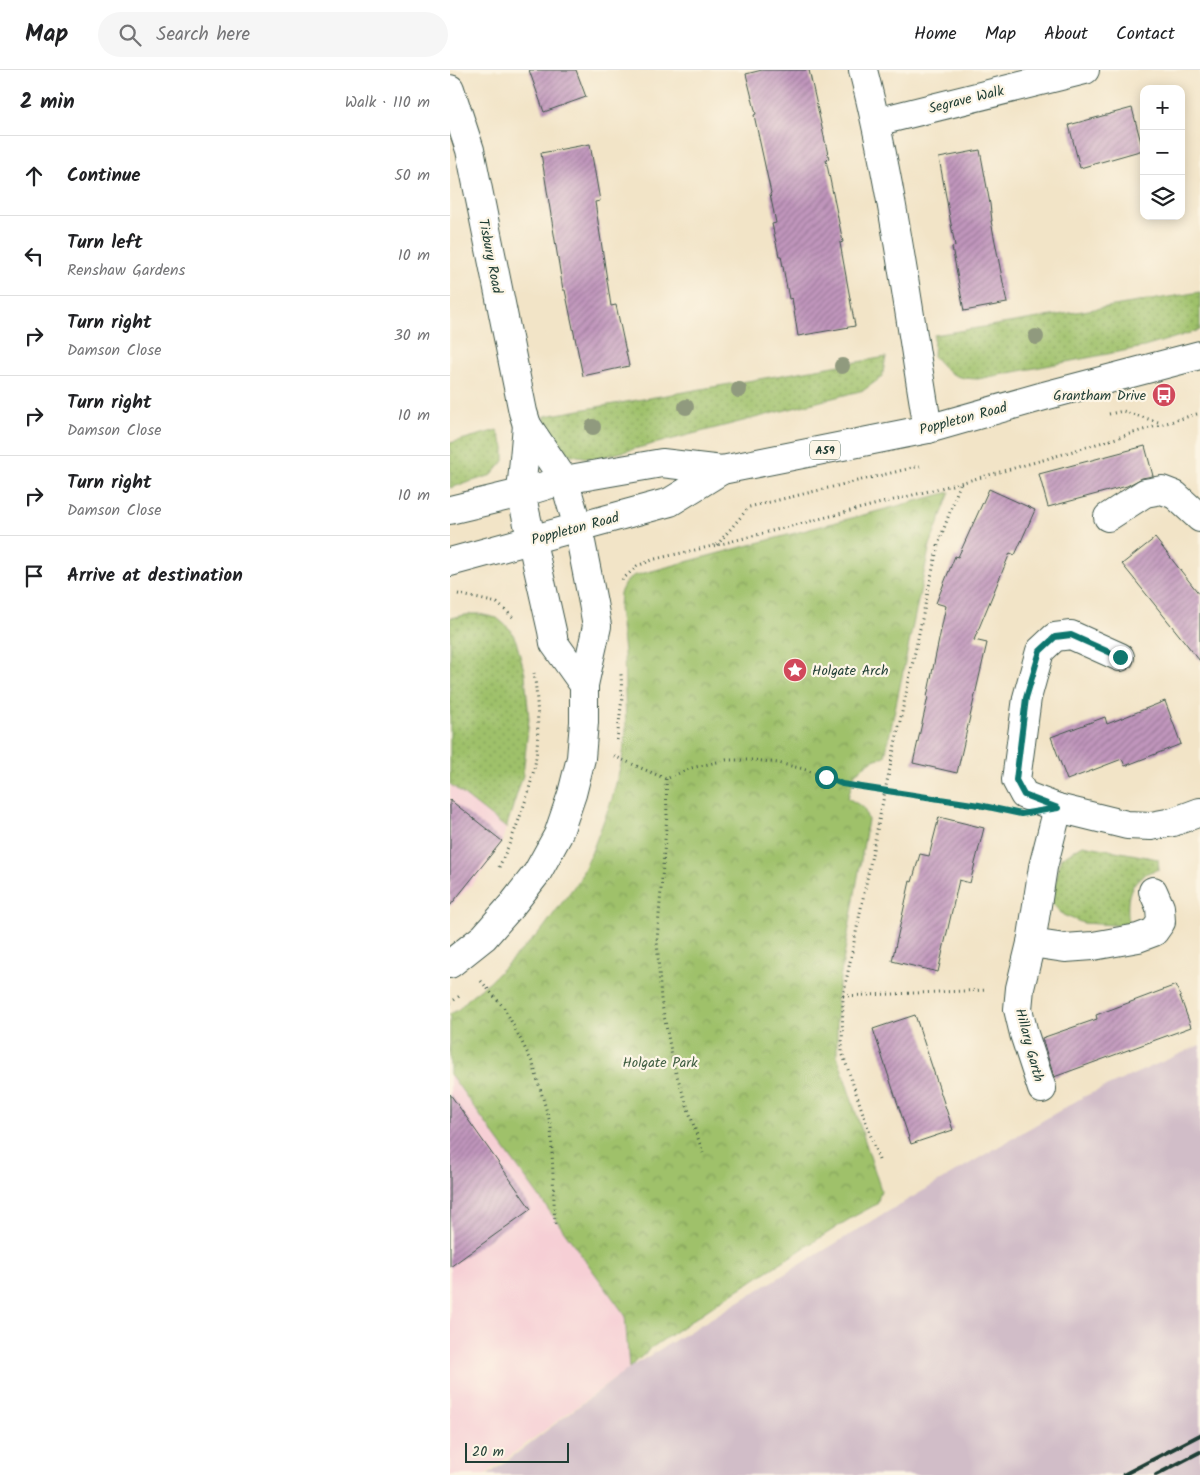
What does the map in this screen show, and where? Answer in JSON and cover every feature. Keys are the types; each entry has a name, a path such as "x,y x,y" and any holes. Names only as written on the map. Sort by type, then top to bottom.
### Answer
{"street":[{"path":"863,70 876,122 898,243 928,429"},
{"name":"Segrave Walk","path":"876,122 1086,70"},
{"name":"Tisbury Road","path":"450,89 470,150 523,412 527,425 564,480 578,526 597,626 584,685 584,722 581,758 572,794 558,835 538,873 512,905 484,937 450,964"},
{"name":"Poppleton Road","path":"450,510 564,480 662,463 722,470 928,429 1200,355"},
{"name":"Tisbury Road","path":"527,425 521,492 554,643 584,685"},
{"name":"Poppleton Road","path":"450,562 670,502 722,470"},
{"path":"1108,517 1145,493 1162,490 1175,495 1200,518"},
{"path":"1120,657 1071,635 1055,637 1040,651 1026,698 1016,780 1024,795 1058,808 1127,826 1151,826 1173,822 1200,812"},
{"name":"Hillary Garth","path":"1042,1089 1018,1010 1020,988 1031,943 1043,867 1058,808"},
{"path":"1031,943 1065,948 1092,946 1138,938 1154,932 1161,922 1160,907 1153,891"}],"path":[{"path":"717,545 960,483 1200,413"},
{"path":"879,1160 842,1052 843,996 938,545 960,483"},
{"path":"450,592 486,600"},
{"path":"498,868 514,836 534,768 538,728 533,665"},
{"path":"614,756 666,779 691,768 726,760 755,760 804,769 842,784 996,809"},
{"path":"666,779 666,815 657,940 661,1000 674,1067 703,1153"},
{"path":"480,981 505,1009 533,1064 551,1126 555,1226"},
{"path":"843,996 1020,988"}],"shaded area":[{"path":"450,784 506,828 502,841 480,876 450,907"},
{"path":"1200,1045 1200,1475 488,1475 629,1368 899,1205 1083,1097"},
{"path":"450,1074 625,1315 629,1368 484,1475 450,1475"}],"green space":[{"path":"1200,292 1200,330 1144,347 978,379 962,378 952,374 933,356 934,335"},
{"path":"886,357 882,377 864,390 595,459 572,455 555,447 542,432 545,416"},
{"path":"497,430 504,447 504,461 492,475 450,488 450,443"},
{"name":"Holgate Park","path":"950,492 930,545 885,756 873,760 855,773 848,798 864,808 868,820 837,996 837,1055 881,1190 877,1204 851,1218 722,1300 651,1348 629,1368 625,1315 450,1074 450,1014 458,1010 471,996 489,982 541,931 579,880 591,854 612,799 622,760 626,730 624,652 619,608 620,593 625,583 633,576"},
{"path":"471,614 497,618 511,630 525,674 529,719 523,775 506,828 450,784 450,618"},
{"path":"1083,845 1158,859 1159,869 1147,873 1133,885 1130,891 1128,904 1129,926 1083,923 1063,915 1051,902 1061,858"}],"building":[{"path":"529,70 576,70 586,97 544,112"},
{"path":"762,70 809,70 829,159 826,160 843,242 840,243 855,326 798,336 792,298 789,299 781,256 779,256 772,224 776,223 771,193 754,115 756,114 746,74"},
{"path":"1132,108 1140,139 1140,151 1080,168 1069,125"},
{"path":"590,144 600,201 595,202 611,306 616,305 629,366 583,376 565,290 563,290 541,153"},
{"path":"980,150 990,204 991,221 1007,303 964,311 952,247 955,246 939,158"},
{"path":"1145,446 1153,476 1142,478 1127,486 1048,507 1039,474"},
{"path":"989,489 1035,510 1015,555 1010,553 974,640 987,643 957,773 913,763 946,606 936,603 955,556 958,557"},
{"path":"1155,538 1200,595 1200,661 1122,564"},
{"path":"1165,701 1181,744 1125,766 1122,759 1067,780 1051,737 1105,717 1107,724"},
{"path":"450,800 502,841 450,906"},
{"path":"939,817 984,828 970,883 959,880 938,972 892,961 910,881 912,882 920,854 929,856"},
{"path":"1176,985 1191,1027 1054,1077 1042,1038 1097,1019 1096,1015"},
{"path":"915,1015 953,1130 911,1144 873,1029"},
{"path":"450,1094 531,1209 450,1267"}],"railway":[{"path":"1123,1475 1200,1435"},
{"path":"1156,1475 1200,1452"}],"place":[{"name":"Grantham Drive","path":"1164,395"},
{"name":"Holgate Arch","path":"795,670"}],"route":[{"path":"826,777 842,784 979,805 1021,814 1058,808 1024,795 1016,780 1026,698 1040,651 1055,637 1071,635 1120,657"}]}
